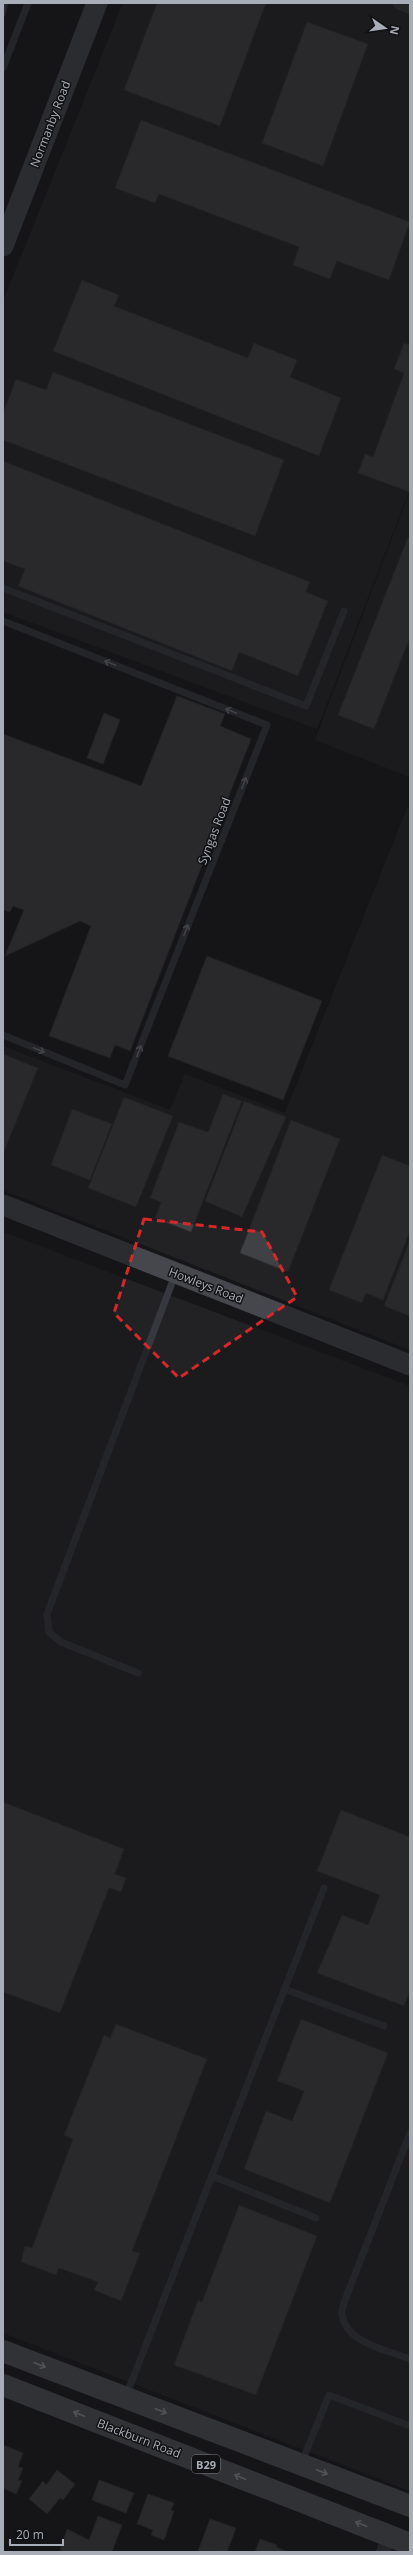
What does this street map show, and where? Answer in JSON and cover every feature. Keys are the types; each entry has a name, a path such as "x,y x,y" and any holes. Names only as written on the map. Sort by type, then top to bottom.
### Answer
{"main road":[{"path":"3,2351 410,2506"},
{"name":"Blackburn Road","path":"3,2384 386,2544 410,2544"}],"street":[{"name":"Normanby Road","path":"3,246 97,3"},
{"path":"400,3 410,6"},
{"name":"Howleys Road","path":"3,1205 410,1365"}],"lane":[{"path":"3,68 28,3"},
{"path":"3,588 306,706 344,611"},
{"name":"Syngas Road","path":"3,621 267,726 125,1085 3,1035"},
{"path":"138,1673 57,1640 49,1632 47,1614 176,1273"},
{"path":"126,2397 324,1888"},
{"path":"284,1989 384,2026"},
{"path":"410,2133 345,2300 342,2315 346,2326 355,2337 410,2359"},
{"path":"212,2176 316,2218"},
{"path":"301,2464 329,2395 410,2426"}],"highlighted area":[{"path":"144,1219 262,1232 297,1297 179,1378 114,1313"}],"shaded area":[{"path":"123,3 410,3 410,489 317,729 3,612 3,301"},
{"path":"410,491 410,777 315,740"},
{"path":"407,808 410,809 410,1350 3,1190 3,1046 170,1110 185,1074 285,1113"},
{"path":"3,1232 410,1386 410,2491 3,2333"}],"building":[{"path":"3,3 8,3 5,16 3,15"},
{"path":"157,3 266,3 220,126 124,90"},
{"path":"307,22 368,44 323,166 262,143"},
{"path":"141,120 410,222 389,280 337,261 330,279 293,265 299,247 159,194 155,203 115,188"},
{"path":"82,280 119,295 114,306 248,358 254,343 297,360 290,377 341,398 319,456 53,351"},
{"path":"404,343 410,345 410,492 358,473 365,454 373,457 404,373 394,369"},
{"path":"53,372 284,460 255,536 3,440 3,413 16,379 46,390"},
{"path":"3,461 310,582 306,592 328,601 298,676 239,652 232,671 18,586 25,569 3,561"},
{"path":"408,537 410,538 410,637 374,729 338,715"},
{"path":"177,696 225,714 220,726 251,739 130,1051 115,1045 110,1058 49,1036 91,926 80,921 5,956 24,910 13,906 10,912 3,910 3,734 141,786"},
{"path":"104,713 120,720 103,764 87,758"},
{"path":"207,956 322,1001 283,1100 168,1056"},
{"path":"3,1054 38,1068 3,1154"},
{"path":"223,1094 242,1101 191,1232 155,1218 161,1202 150,1198 179,1122 208,1132"},
{"path":"124,1097 173,1116 136,1207 88,1188"},
{"path":"244,1101 286,1117 242,1217 205,1201"},
{"path":"72,1109 112,1124 90,1180 51,1165"},
{"path":"291,1120 340,1139 288,1272 240,1253"},
{"path":"382,1155 410,1166 410,1231 383,1300 366,1293 362,1303 329,1290"},
{"path":"410,1240 410,1316 384,1306"},
{"path":"3,1802 124,1849 115,1874 126,1878 121,1892 109,1888 60,2013 3,1992"},
{"path":"341,1810 410,1837 410,1992 404,2006 317,1973 342,1915 368,1925 380,1895 317,1871"},
{"path":"301,2019 388,2053 330,2203 244,2169 266,2111 292,2121 304,2091 277,2081"},
{"path":"116,2024 207,2059 132,2251 140,2253 121,2301 94,2290 98,2282 59,2268 56,2275 21,2262 25,2246 32,2248 73,2139 64,2135 104,2035 110,2038"},
{"path":"239,2205 317,2236 256,2395 174,2365 198,2300 202,2302"},
{"path":"3,2445 23,2453 18,2467 23,2468 18,2480 22,2481 16,2494 3,2488"},
{"path":"57,2470 75,2484 63,2500 60,2498 47,2514 29,2499 43,2481 46,2485"},
{"path":"99,2480 134,2493 126,2513 92,2500"},
{"path":"148,2494 174,2503 171,2510 174,2511 164,2540 151,2535 153,2530 137,2524"},
{"path":"98,2516 122,2525 112,2552 66,2552 60,2550 67,2529 89,2540"},
{"path":"210,2519 236,2528 227,2552 198,2551"},
{"path":"260,2539 277,2545 276,2547 288,2552 255,2552"}]}
